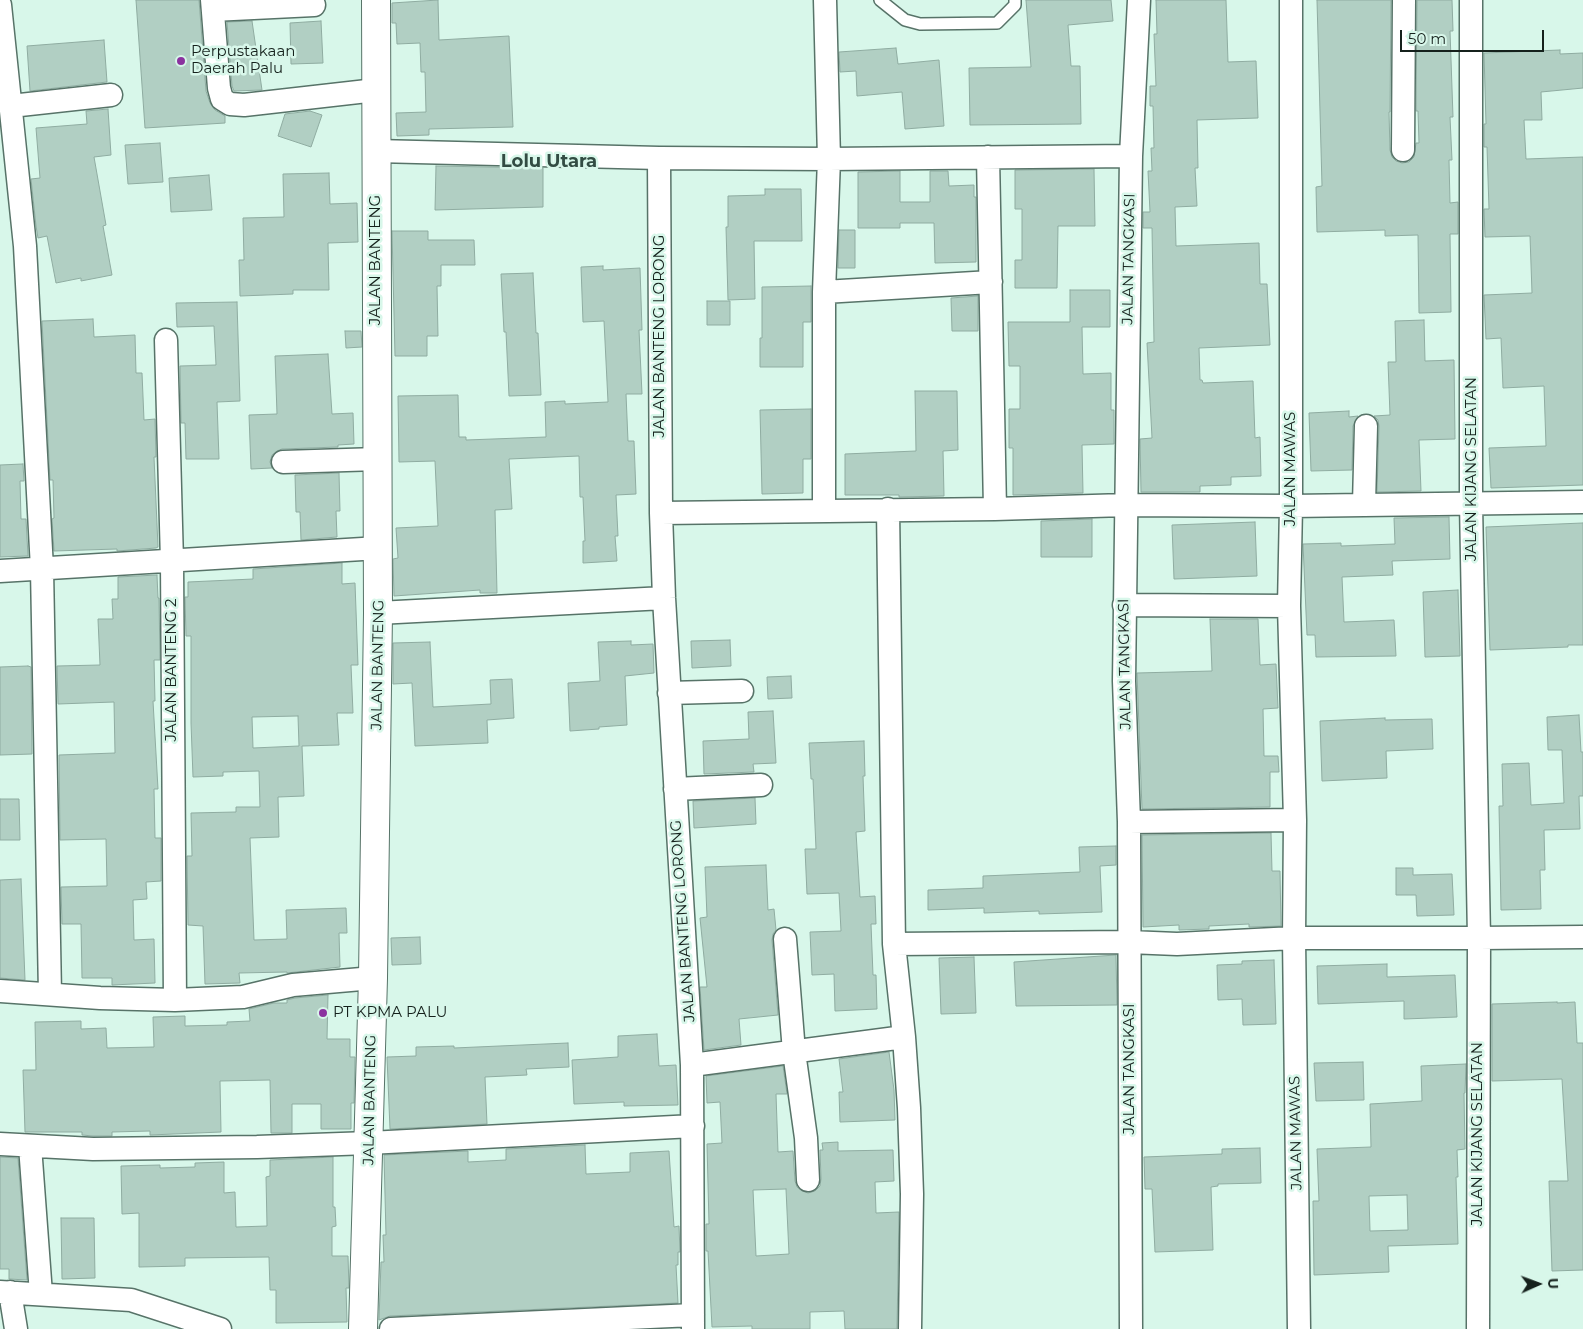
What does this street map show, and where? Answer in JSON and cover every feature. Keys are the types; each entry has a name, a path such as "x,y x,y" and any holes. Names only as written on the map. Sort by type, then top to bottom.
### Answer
{"street":[{"name":"JALAN BANTENG","path":"363,1329 373,978 379,548 376,0"},
{"path":"824,511 824,292 829,159 825,0"},
{"name":"JALAN TANGKASI","path":"1131,1329 1129,822 1124,681 1124,605 1131,156 1139,0"},
{"name":"JALAN MAWAS","path":"1291,0 1291,506 1289,606 1295,820 1294,938 1299,1329"},
{"path":"1403,150 1404,0"},
{"name":"JALAN KIJANG SELATAN","path":"1471,0 1472,503 1479,938 1478,1329"},
{"path":"0,5 25,246 42,569 50,994"},
{"path":"314,5 212,5 219,88 222,98 230,104 244,105 376,90"},
{"path":"11,106 111,95"},
{"path":"376,151 659,158 829,159 1131,156"},
{"path":"988,157 995,509"},
{"name":"JALAN BANTENG LORONG","path":"659,158 661,513 669,693 692,1065 693,1322"},
{"path":"824,292 991,282"},
{"name":"JALAN BANTENG 2","path":"166,340 172,562 175,1000"},
{"path":"1364,504 1366,426"},
{"path":"283,462 378,459"},
{"path":"661,513 995,509 1125,505 1291,506 1583,502"},
{"path":"888,509 894,944 904,1037 912,1194 910,1329"},
{"path":"0,571 379,548"},
{"path":"378,613 664,598"},
{"path":"1124,605 1289,606"},
{"path":"669,693 742,691"},
{"path":"675,789 761,786"},
{"path":"1129,822 1295,820"},
{"path":"894,944 1129,942 1177,944 1294,938 1583,937"},
{"path":"785,939 794,1052 806,1138 808,1180"},
{"path":"0,991 100,998 175,1000 243,997 293,985 373,978"},
{"path":"692,1065 904,1037"},
{"path":"0,1144 93,1148 218,1147 369,1143 693,1126"},
{"path":"30,1146 41,1294"},
{"path":"16,1329 5,1292 131,1300 157,1319 220,1329"},
{"path":"391,1329 693,1322"}],"lane":[{"path":"880,0 905,20 920,24 996,23 1015,5 1015,0"}],"building":[{"name":"Perpustakaan Daerah Palu","path":"136,0 199,0 206,91 210,103 215,110 225,116 225,123 145,128"},
{"path":"438,0 439,40 509,36 513,127 429,129 429,135 397,136 396,113 426,112 425,72 421,72 420,43 397,44 396,23 392,23 392,3"},
{"path":"1026,0 1111,0 1113,21 1068,25 1071,66 1080,66 1081,124 970,125 969,68 1031,67"},
{"path":"1156,0 1226,0 1228,62 1256,61 1258,118 1197,120 1198,168 1195,168 1197,206 1175,207 1176,246 1259,243 1260,284 1267,284 1270,345 1199,348 1200,380 1203,383 1253,381 1255,438 1260,437 1261,476 1231,477 1231,485 1200,486 1200,492 1141,492 1140,439 1152,438 1147,343 1154,342 1152,228 1143,228 1143,212 1150,212 1148,171 1152,171 1151,148 1154,148 1153,106 1150,106 1150,86 1156,86 1154,34 1157,34"},
{"path":"1317,0 1391,0 1390,150 1392,157 1402,163 1409,162 1414,157 1416,143 1419,143 1418,111 1416,111 1417,0 1452,0 1453,31 1450,31 1453,117 1450,117 1452,160 1449,160 1450,203 1458,202 1458,234 1450,234 1451,312 1419,313 1418,235 1385,236 1385,230 1317,232 1316,187 1322,186"},
{"path":"252,21 262,90 234,91 227,22"},
{"path":"321,21 323,63 291,64 290,23"},
{"path":"104,40 107,82 30,91 27,46"},
{"path":"896,48 898,64 939,60 944,126 905,129 902,92 857,96 856,71 840,72 839,52"},
{"path":"1560,50 1560,54 1583,53 1583,88 1541,92 1542,120 1524,120 1526,159 1583,157 1583,485 1491,488 1489,448 1546,446 1544,386 1503,388 1501,338 1486,339 1484,295 1532,293 1530,236 1485,237 1484,209 1489,209 1487,147 1484,147 1484,124 1486,124 1484,53"},
{"path":"108,109 111,155 94,157 106,225 103,226 112,275 81,281 81,278 56,283 47,236 38,238 36,226 31,179 40,178 36,128 87,124 86,111"},
{"path":"310,111 322,115 311,147 278,136 285,114"},
{"path":"160,143 163,182 128,184 125,145"},
{"path":"436,166 543,168 543,207 435,210"},
{"path":"1094,169 1095,226 1058,226 1057,288 1015,288 1015,260 1022,260 1022,209 1015,209 1015,170"},
{"path":"900,171 900,202 930,202 930,171 948,171 949,186 974,185 974,197 976,197 976,262 935,263 934,223 900,223 900,228 858,228 858,172"},
{"path":"329,173 330,204 357,203 358,242 328,243 329,290 293,290 293,294 240,296 239,260 244,260 243,218 284,217 283,174"},
{"path":"209,175 212,210 171,212 169,178"},
{"path":"765,189 801,189 802,241 754,241 755,299 728,300 726,227 728,227 728,196 765,195"},
{"path":"839,230 855,230 855,268 838,268"},
{"path":"392,231 428,231 428,240 474,240 475,265 441,265 441,286 437,286 438,336 427,336 427,356 395,356"},
{"path":"603,266 603,270 640,268 642,330 639,330 642,394 626,394 628,441 634,441 636,494 616,495 618,536 615,536 617,561 583,563 583,541 585,541 583,497 580,497 579,456 509,459 512,509 495,510 497,593 480,593 480,590 394,596 393,559 398,558 396,528 438,526 435,461 399,462 398,396 458,395 459,437 466,437 466,440 546,437 545,402 565,401 565,404 608,402 604,321 583,322 581,267"},
{"path":"533,273 541,395 509,396 501,274"},
{"path":"811,286 811,322 803,322 803,367 760,367 762,287"},
{"path":"1070,290 1110,290 1110,327 1082,327 1083,374 1111,373 1111,410 1114,410 1114,444 1082,445 1083,493 1013,495 1013,448 1009,448 1009,409 1020,409 1020,366 1009,366 1008,322 1070,322"},
{"path":"978,296 978,331 952,331 951,298"},
{"path":"707,301 730,301 730,325 707,325"},
{"path":"237,302 240,401 217,402 219,459 186,459 185,423 181,423 180,366 216,365 214,326 177,327 176,303"},
{"path":"93,319 94,337 135,335 136,373 142,373 144,420 155,419 156,457 154,457 158,547 156,548 117,551 117,549 54,551 52,519 54,518 53,480 50,480 42,321"},
{"path":"1424,320 1425,361 1454,360 1455,439 1419,440 1421,491 1377,492 1379,426 1378,420 1374,416 1390,415 1388,362 1396,362 1395,321"},
{"path":"345,331 361,331 362,347 346,348"},
{"path":"328,354 332,414 353,413 354,444 338,445 338,447 282,449 272,455 270,462 272,468 251,469 249,415 277,414 275,356"},
{"path":"915,391 957,391 958,450 943,451 944,496 845,495 845,454 916,451"},
{"path":"811,409 811,459 803,459 803,493 762,494 760,410"},
{"path":"1349,411 1349,417 1358,416 1353,426 1352,470 1311,471 1309,413"},
{"path":"23,464 24,481 20,481 21,519 26,519 28,556 0,557 0,465"},
{"path":"339,473 340,511 336,511 337,537 301,540 300,512 296,512 295,475"},
{"path":"1449,517 1450,559 1392,561 1393,575 1342,577 1344,622 1394,620 1396,656 1316,657 1315,635 1307,635 1303,544 1341,543 1341,546 1395,544 1394,518"},
{"path":"1092,519 1092,557 1041,557 1041,521"},
{"path":"1255,522 1257,576 1174,579 1172,525"},
{"path":"1583,523 1583,645 1490,650 1486,527"},
{"path":"342,563 342,584 355,583 358,665 351,665 353,713 337,713 339,745 302,746 304,796 278,797 279,837 250,838 254,940 287,939 286,910 346,908 347,933 339,933 340,967 287,973 239,973 240,983 205,984 203,926 188,925 187,856 192,856 191,813 236,812 236,807 260,807 259,771 223,772 223,776 193,777 191,636 186,636 185,597 188,597 188,582 253,579 253,569","holes":["298,716 299,746 253,748 252,717"]},
{"path":"157,575 160,660 154,660 155,701 153,701 158,789 154,789 155,838 161,838 161,881 146,882 147,899 133,900 134,940 154,939 155,983 112,985 112,978 82,978 81,924 62,924 61,887 107,886 106,839 60,840 59,755 115,753 114,702 58,704 57,666 100,665 98,619 113,619 112,599 118,599 118,577"},
{"path":"1458,590 1460,656 1425,657 1423,592"},
{"path":"1210,619 1258,619 1260,665 1276,664 1278,708 1263,709 1264,756 1278,756 1279,772 1270,772 1270,807 1142,809 1137,673 1212,671"},
{"path":"730,640 731,666 692,668 691,641"},
{"path":"631,641 631,645 653,644 654,673 625,676 627,725 570,731 568,683 600,681 598,642"},
{"path":"430,642 433,707 491,704 490,680 512,679 514,718 487,720 488,743 415,746 412,683 393,684 393,643"},
{"path":"0,667 31,667 32,754 0,755"},
{"path":"791,676 792,698 768,699 767,677"},
{"path":"773,711 776,763 753,764 754,772 704,774 703,741 749,739 748,712"},
{"path":"1579,715 1581,752 1583,752 1583,796 1579,796 1580,829 1544,830 1545,870 1540,870 1541,909 1501,910 1499,806 1503,806 1502,764 1529,763 1531,805 1564,803 1562,750 1548,750 1547,717"},
{"path":"1385,718 1385,720 1432,719 1433,749 1386,751 1387,778 1322,781 1320,721"},
{"path":"864,741 865,831 856,832 860,897 875,896 876,924 871,924 873,975 876,975 877,1009 835,1011 834,974 812,975 810,932 841,931 839,893 807,894 805,849 816,849 813,779 811,779 809,743"},
{"path":"755,798 756,824 694,828 693,801"},
{"path":"0,799 19,799 20,840 0,840"},
{"path":"1271,833 1272,871 1280,871 1281,926 1249,927 1249,924 1209,926 1209,929 1179,930 1179,925 1143,927 1142,835"},
{"path":"1116,846 1116,865 1100,866 1102,912 1039,914 1039,911 984,913 984,908 928,910 928,890 983,888 983,876 1080,872 1079,847"},
{"path":"766,865 768,910 774,909 776,930 772,940 778,1015 739,1019 741,1045 704,1050 700,987 707,987 700,918 707,917 705,867"},
{"path":"1396,868 1413,868 1413,875 1452,874 1454,915 1417,916 1416,895 1396,895"},
{"path":"21,879 25,980 0,978 0,880"},
{"path":"420,937 421,964 392,965 391,938"},
{"path":"1116,955 1117,1005 1016,1006 1014,962"},
{"path":"974,957 976,1013 941,1014 939,958"},
{"path":"1274,960 1276,1024 1243,1025 1242,999 1218,1000 1217,965 1242,964 1242,961"},
{"path":"1387,964 1387,977 1455,975 1457,1017 1404,1019 1404,1001 1318,1004 1317,966"},
{"path":"328,995 327,1039 350,1039 350,1057 355,1057 354,1103 351,1103 351,1129 321,1129 321,1104 292,1104 292,1133 271,1133 270,1080 220,1081 221,1132 150,1135 150,1131 112,1132 112,1136 93,1136 82,1135 82,1132 25,1132 23,1070 36,1070 35,1022 81,1021 81,1029 106,1028 107,1048 154,1047 153,1017 185,1016 185,1026 227,1025 227,1022 250,1021 249,1009 274,1003 287,1003 287,1000 295,998"},
{"path":"1575,1002 1577,1043 1583,1043 1583,1270 1552,1271 1549,1181 1568,1181 1562,1079 1492,1081 1492,1004"},
{"path":"657,1034 659,1066 676,1065 678,1105 624,1106 624,1102 574,1104 572,1060 618,1057 618,1036"},
{"path":"568,1043 569,1067 526,1069 527,1075 485,1077 487,1124 390,1129 387,1057 416,1056 416,1047 454,1046 454,1048"},
{"path":"889,1052 894,1090 895,1120 840,1122 839,1092 843,1092 839,1059"},
{"path":"1363,1062 1364,1100 1316,1101 1314,1063"},
{"path":"1466,1064 1464,1093 1465,1149 1457,1150 1458,1244 1388,1246 1389,1272 1314,1275 1313,1201 1319,1201 1317,1149 1371,1147 1370,1104 1422,1101 1421,1066","holes":["1407,1195 1408,1230 1370,1231 1369,1196"]},
{"path":"783,1066 787,1094 776,1094 778,1152 793,1151 795,1181 797,1187 802,1191 808,1193 815,1191 820,1186 820,1150 823,1150 822,1143 838,1142 838,1151 893,1150 894,1181 875,1182 876,1213 899,1212 897,1329 845,1329 844,1311 810,1312 810,1329 752,1329 752,1326 712,1327 708,1251 706,1251 706,1224 709,1224 707,1144 722,1143 720,1102 707,1103 706,1076","holes":["786,1189 789,1254 756,1256 753,1190"]},
{"path":"585,1145 586,1174 630,1172 630,1153 669,1151 674,1227 679,1226 680,1252 678,1252 678,1265 676,1265 678,1303 390,1316 379,1320 381,1262 384,1262 383,1235 386,1235 384,1155 468,1151 468,1162 506,1160 506,1149"},
{"path":"1260,1148 1261,1183 1218,1184 1218,1186 1211,1187 1213,1250 1155,1252 1152,1189 1145,1189 1144,1157 1222,1154 1222,1149"},
{"path":"0,1157 18,1158 27,1280 9,1279 9,1269 0,1269"},
{"path":"333,1157 333,1207 335,1207 336,1226 332,1227 332,1256 348,1256 349,1288 346,1288 347,1322 276,1323 276,1290 270,1290 269,1257 185,1258 185,1266 139,1267 139,1213 122,1214 121,1166 160,1165 160,1168 195,1167 195,1163 224,1162 224,1193 235,1192 236,1227 267,1226 266,1177 270,1176 270,1160"},
{"path":"61,1218 94,1218 95,1278 62,1279"}],"place":[{"name":"Perpustakaan Daerah Palu","path":"181,61"},
{"name":"PT KPMA PALU","path":"323,1013"}],"district":[{"name":"Lolu Utara","path":"549,162"}]}
